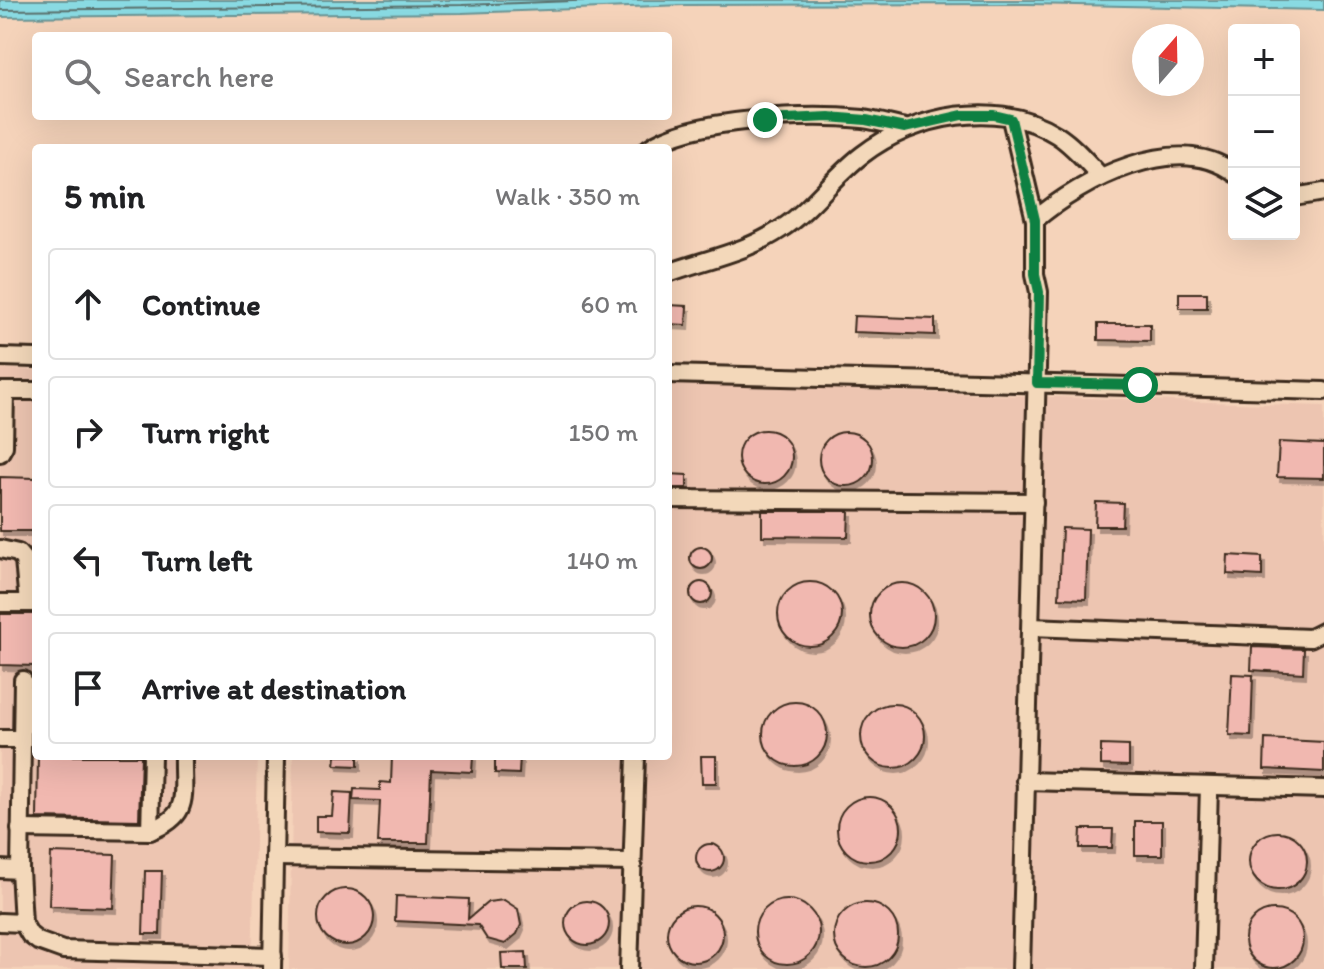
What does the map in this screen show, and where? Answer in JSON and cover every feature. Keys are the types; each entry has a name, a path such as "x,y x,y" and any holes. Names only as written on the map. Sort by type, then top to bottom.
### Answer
{"street":[{"path":"672,272 750,247 783,228 862,155 905,128 962,115 994,115 1031,123 1058,135 1101,177"},
{"path":"655,144 694,129 765,120 829,117 905,128"},
{"path":"1011,119 1035,220 1035,268 1039,292 1021,969"},
{"path":"1035,220 1101,177 1142,160 1185,156 1211,159 1228,169"},
{"path":"1300,196 1324,192"},
{"path":"0,357 32,358"},
{"path":"672,374 1324,391"},
{"path":"0,453 4,446 2,391 32,391"},
{"path":"672,499 1034,502"},
{"path":"0,549 18,553 24,560 32,603 0,603"},
{"path":"1031,627 1323,636"},
{"path":"23,680 20,829 23,923 38,941 63,950 272,962 276,760"},
{"path":"0,739 22,739"},
{"path":"150,831 152,760"},
{"path":"20,829 150,831 169,824 180,811 183,760"},
{"path":"629,969 636,760"},
{"path":"1025,781 1324,789"},
{"path":"1204,969 1209,786"},
{"path":"274,857 632,862"},
{"path":"0,869 20,870"},
{"path":"0,922 23,923"}],"shaded area":[{"path":"0,369 32,370 32,760 257,760 252,969 0,969"},
{"path":"672,384 1324,406 1324,969 289,969 293,760 672,760"}],"water":[{"path":"0,0 1324,0 1324,10 1028,4 685,5 462,13 0,17"}],"building":[{"path":"1179,293 1207,293 1207,308 1179,308"},
{"path":"672,305 687,306 686,325 672,324"},
{"path":"854,316 935,319 935,335 853,332"},
{"path":"1098,324 1150,324 1150,341 1098,340"},
{"path":"765,430 784,438 792,457 784,476 765,484 746,476 738,457 746,438"},
{"path":"846,432 865,440 873,459 865,478 846,486 827,478 819,459 827,440"},
{"path":"1279,442 1324,444 1324,478 1277,477"},
{"path":"672,474 687,475 687,488 672,488"},
{"path":"0,477 32,478 32,531 0,531"},
{"path":"1096,502 1123,503 1122,526 1095,526"},
{"path":"762,511 849,511 848,537 762,536"},
{"path":"1062,528 1088,529 1086,599 1059,598"},
{"path":"701,547 709,550 712,558 709,566 701,569 693,566 690,558 693,550"},
{"path":"1228,555 1262,557 1262,576 1227,574"},
{"path":"701,582 709,585 712,593 709,601 701,604 693,601 690,593 693,585"},
{"path":"810,582 828,588 836,596 842,614 836,632 828,640 810,646 792,640 784,632 778,614 784,596 792,588"},
{"path":"902,583 920,589 928,597 934,615 928,633 920,641 902,647 884,641 876,633 870,615 876,597 884,589"},
{"path":"0,614 32,614 32,666 0,665"},
{"path":"1252,647 1304,649 1303,673 1251,670"},
{"path":"1232,674 1253,675 1251,736 1229,735"},
{"path":"795,702 813,708 821,716 827,734 821,752 813,760 795,766 777,760 769,752 763,734 769,716 777,708"},
{"path":"893,704 911,710 919,718 925,736 919,754 911,762 893,768 875,762 867,754 861,736 867,718 875,710"},
{"path":"1265,739 1324,742 1324,772 1264,769"},
{"path":"1101,745 1129,746 1129,766 1101,765"},
{"path":"701,756 716,756 716,783 702,783"},
{"path":"38,760 141,760 139,820 37,818"},
{"path":"336,760 358,760 358,766 335,765"},
{"path":"392,760 473,760 472,772 431,770 428,843 378,843 380,801 353,800 354,789 380,790 380,782 391,783"},
{"path":"495,760 520,760 519,774 495,773"},
{"path":"334,792 352,793 350,833 316,832 316,816 332,816"},
{"path":"869,797 887,803 895,811 901,829 895,847 887,855 869,861 851,855 843,847 837,829 843,811 851,803"},
{"path":"1135,821 1162,821 1162,855 1135,855"},
{"path":"1081,829 1113,829 1112,848 1080,848"},
{"path":"1278,832 1289,834 1298,841 1305,850 1305,872 1298,881 1289,888 1278,890 1267,888 1258,881 1251,872 1249,861 1251,850 1258,841 1267,834"},
{"path":"710,844 720,848 724,858 720,868 710,872 700,868 696,858 700,848"},
{"path":"51,853 115,855 113,908 49,906"},
{"path":"145,871 162,871 160,934 143,934"},
{"path":"346,889 366,897 374,917 366,937 346,945 326,937 318,917 326,897"},
{"path":"396,896 469,899 468,919 488,902 504,900 518,909 521,925 517,934 505,944 487,939 478,925 395,921"},
{"path":"787,900 805,906 813,914 819,932 813,950 805,958 787,964 769,958 761,950 755,932 761,914 769,906"},
{"path":"587,901 602,908 609,923 602,938 587,945 572,938 565,923 572,908"},
{"path":"866,903 884,909 892,917 898,935 892,953 884,961 866,967 848,961 840,953 834,935 840,917 848,909"},
{"path":"695,906 715,914 723,934 715,954 695,962 675,954 667,934 675,914"},
{"path":"1274,910 1285,912 1294,919 1301,928 1301,950 1294,959 1285,966 1274,968 1263,966 1254,959 1247,950 1245,939 1247,928 1254,919 1263,912"},
{"path":"526,952 527,969 502,969 501,953"}],"route":[{"path":"765,120 829,117 905,128 962,115 994,115 1011,119 1035,220 1035,274 1039,292 1037,383 1140,385"}]}
